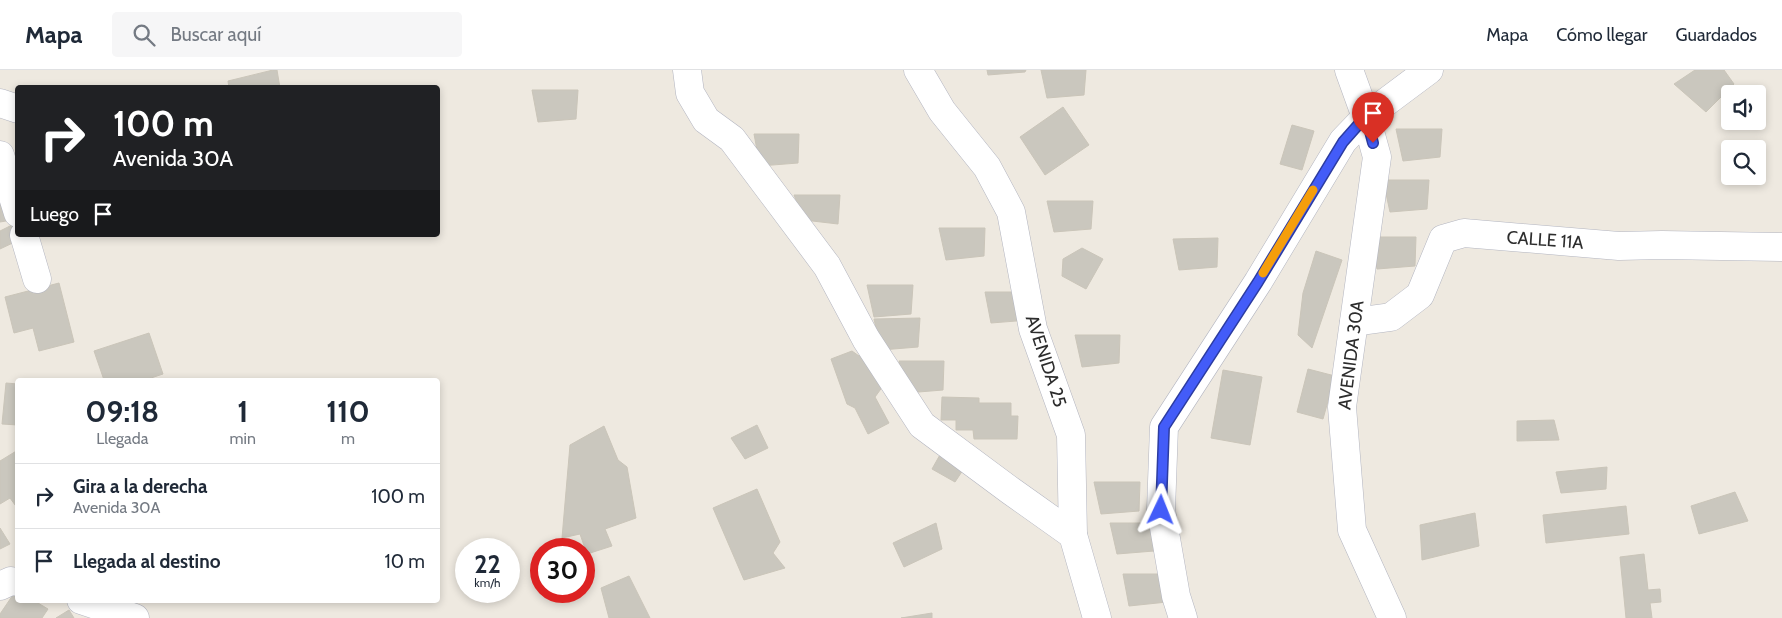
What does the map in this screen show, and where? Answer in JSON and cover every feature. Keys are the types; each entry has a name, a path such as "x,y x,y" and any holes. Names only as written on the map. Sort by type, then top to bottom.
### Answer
{"street":[{"path":"687,70 690,93 706,120 732,139 827,266 866,339 922,425 1073,535"},
{"name":"AVENIDA 25","path":"918,70 942,111 987,167 1011,212 1033,329 1071,435 1073,535 1097,618"},
{"name":"AVENIDA 30A","path":"1349,70 1366,116 1377,157 1342,407 1352,530 1392,618"},
{"path":"1183,618 1176,596 1161,510 1164,427 1258,282 1343,142 1366,116 1429,70"},
{"path":"0,103 15,108"},
{"path":"0,156 15,204"},
{"name":"CALLE 11A","path":"1354,322 1391,317 1420,295 1443,239 1464,233 1619,246 1782,247"},
{"path":"25,237 37,280"},
{"path":"89,603 135,618"}],"building":[{"path":"277,70 280,85 229,85 228,81"},
{"path":"987,70 1026,70 1025,72 988,75"},
{"path":"1041,70 1086,70 1084,95 1047,98"},
{"path":"1695,70 1724,70 1734,84 1721,85 1721,97 1706,112 1674,84"},
{"path":"532,90 578,90 576,119 538,122"},
{"path":"1063,107 1089,145 1045,175 1020,137"},
{"path":"1292,125 1314,131 1302,170 1280,164"},
{"path":"1396,129 1442,129 1440,157 1403,161"},
{"path":"754,134 799,134 798,163 760,166"},
{"path":"1383,180 1429,180 1427,209 1390,212"},
{"path":"0,185 6,221 0,222"},
{"path":"794,195 840,195 838,224 804,220"},
{"path":"1047,201 1093,201 1091,229 1054,232"},
{"path":"12,225 15,237 18,237 19,240 0,249 0,231"},
{"path":"939,228 985,228 984,256 946,260"},
{"path":"1371,237 1416,237 1415,266 1377,269"},
{"path":"1218,238 1217,267 1179,270 1173,239"},
{"path":"1082,248 1103,259 1086,289 1062,276 1063,259"},
{"path":"1316,251 1342,260 1312,348 1298,335 1303,293"},
{"path":"59,283 74,342 39,351 33,328 14,333 5,297"},
{"path":"867,285 913,285 911,314 874,317"},
{"path":"985,292 1030,292 1029,320 991,323"},
{"path":"920,318 918,347 881,350 874,319"},
{"path":"149,333 163,374 151,378 103,378 94,351"},
{"path":"1075,335 1120,335 1119,363 1082,367"},
{"path":"852,351 859,356 868,352 883,386 875,397 889,423 868,434 855,408 847,404 831,359"},
{"path":"899,361 944,361 943,390 906,393"},
{"path":"1308,369 1335,376 1323,419 1297,412"},
{"path":"1223,370 1262,377 1250,445 1211,438"},
{"path":"6,383 15,384 15,425 2,424"},
{"path":"942,397 979,398 979,403 1011,403 1011,416 1018,416 1017,439 974,439 973,430 956,430 956,420 941,420"},
{"path":"1554,420 1559,440 1517,441 1517,421"},
{"path":"757,425 768,448 745,459 731,438"},
{"path":"604,426 618,460 627,467 636,518 605,529 612,546 595,551 595,538 581,538 580,534 562,538 570,445"},
{"path":"15,452 15,505 10,498 0,504 0,461"},
{"path":"941,453 965,467 955,482 932,469"},
{"path":"1607,467 1606,489 1561,493 1556,472"},
{"path":"1094,482 1140,482 1139,511 1101,514"},
{"path":"757,489 780,542 773,553 785,568 744,580 713,508"},
{"path":"1735,492 1748,521 1699,534 1691,506"},
{"path":"1626,506 1629,534 1546,543 1543,515"},
{"path":"1475,513 1479,546 1422,560 1420,525"},
{"path":"936,523 942,549 904,567 893,543"},
{"path":"1110,523 1156,523 1154,551 1117,554"},
{"path":"0,528 10,544 0,549"},
{"path":"1644,554 1648,590 1660,589 1661,602 1650,603 1652,618 1626,618 1620,557"},
{"path":"1123,574 1168,574 1167,602 1129,606"},
{"path":"629,576 650,618 609,618 601,588"},
{"path":"15,592 15,603 38,603 48,609 42,618 0,618 0,614"},
{"path":"69,610 74,618 56,618"},
{"path":"932,613 932,618 901,618"}],"slow traffic":[{"path":"1263,273 1313,190"}],"route":[{"path":"1161,510 1164,427 1258,282 1343,142 1366,116 1373,143"}]}
